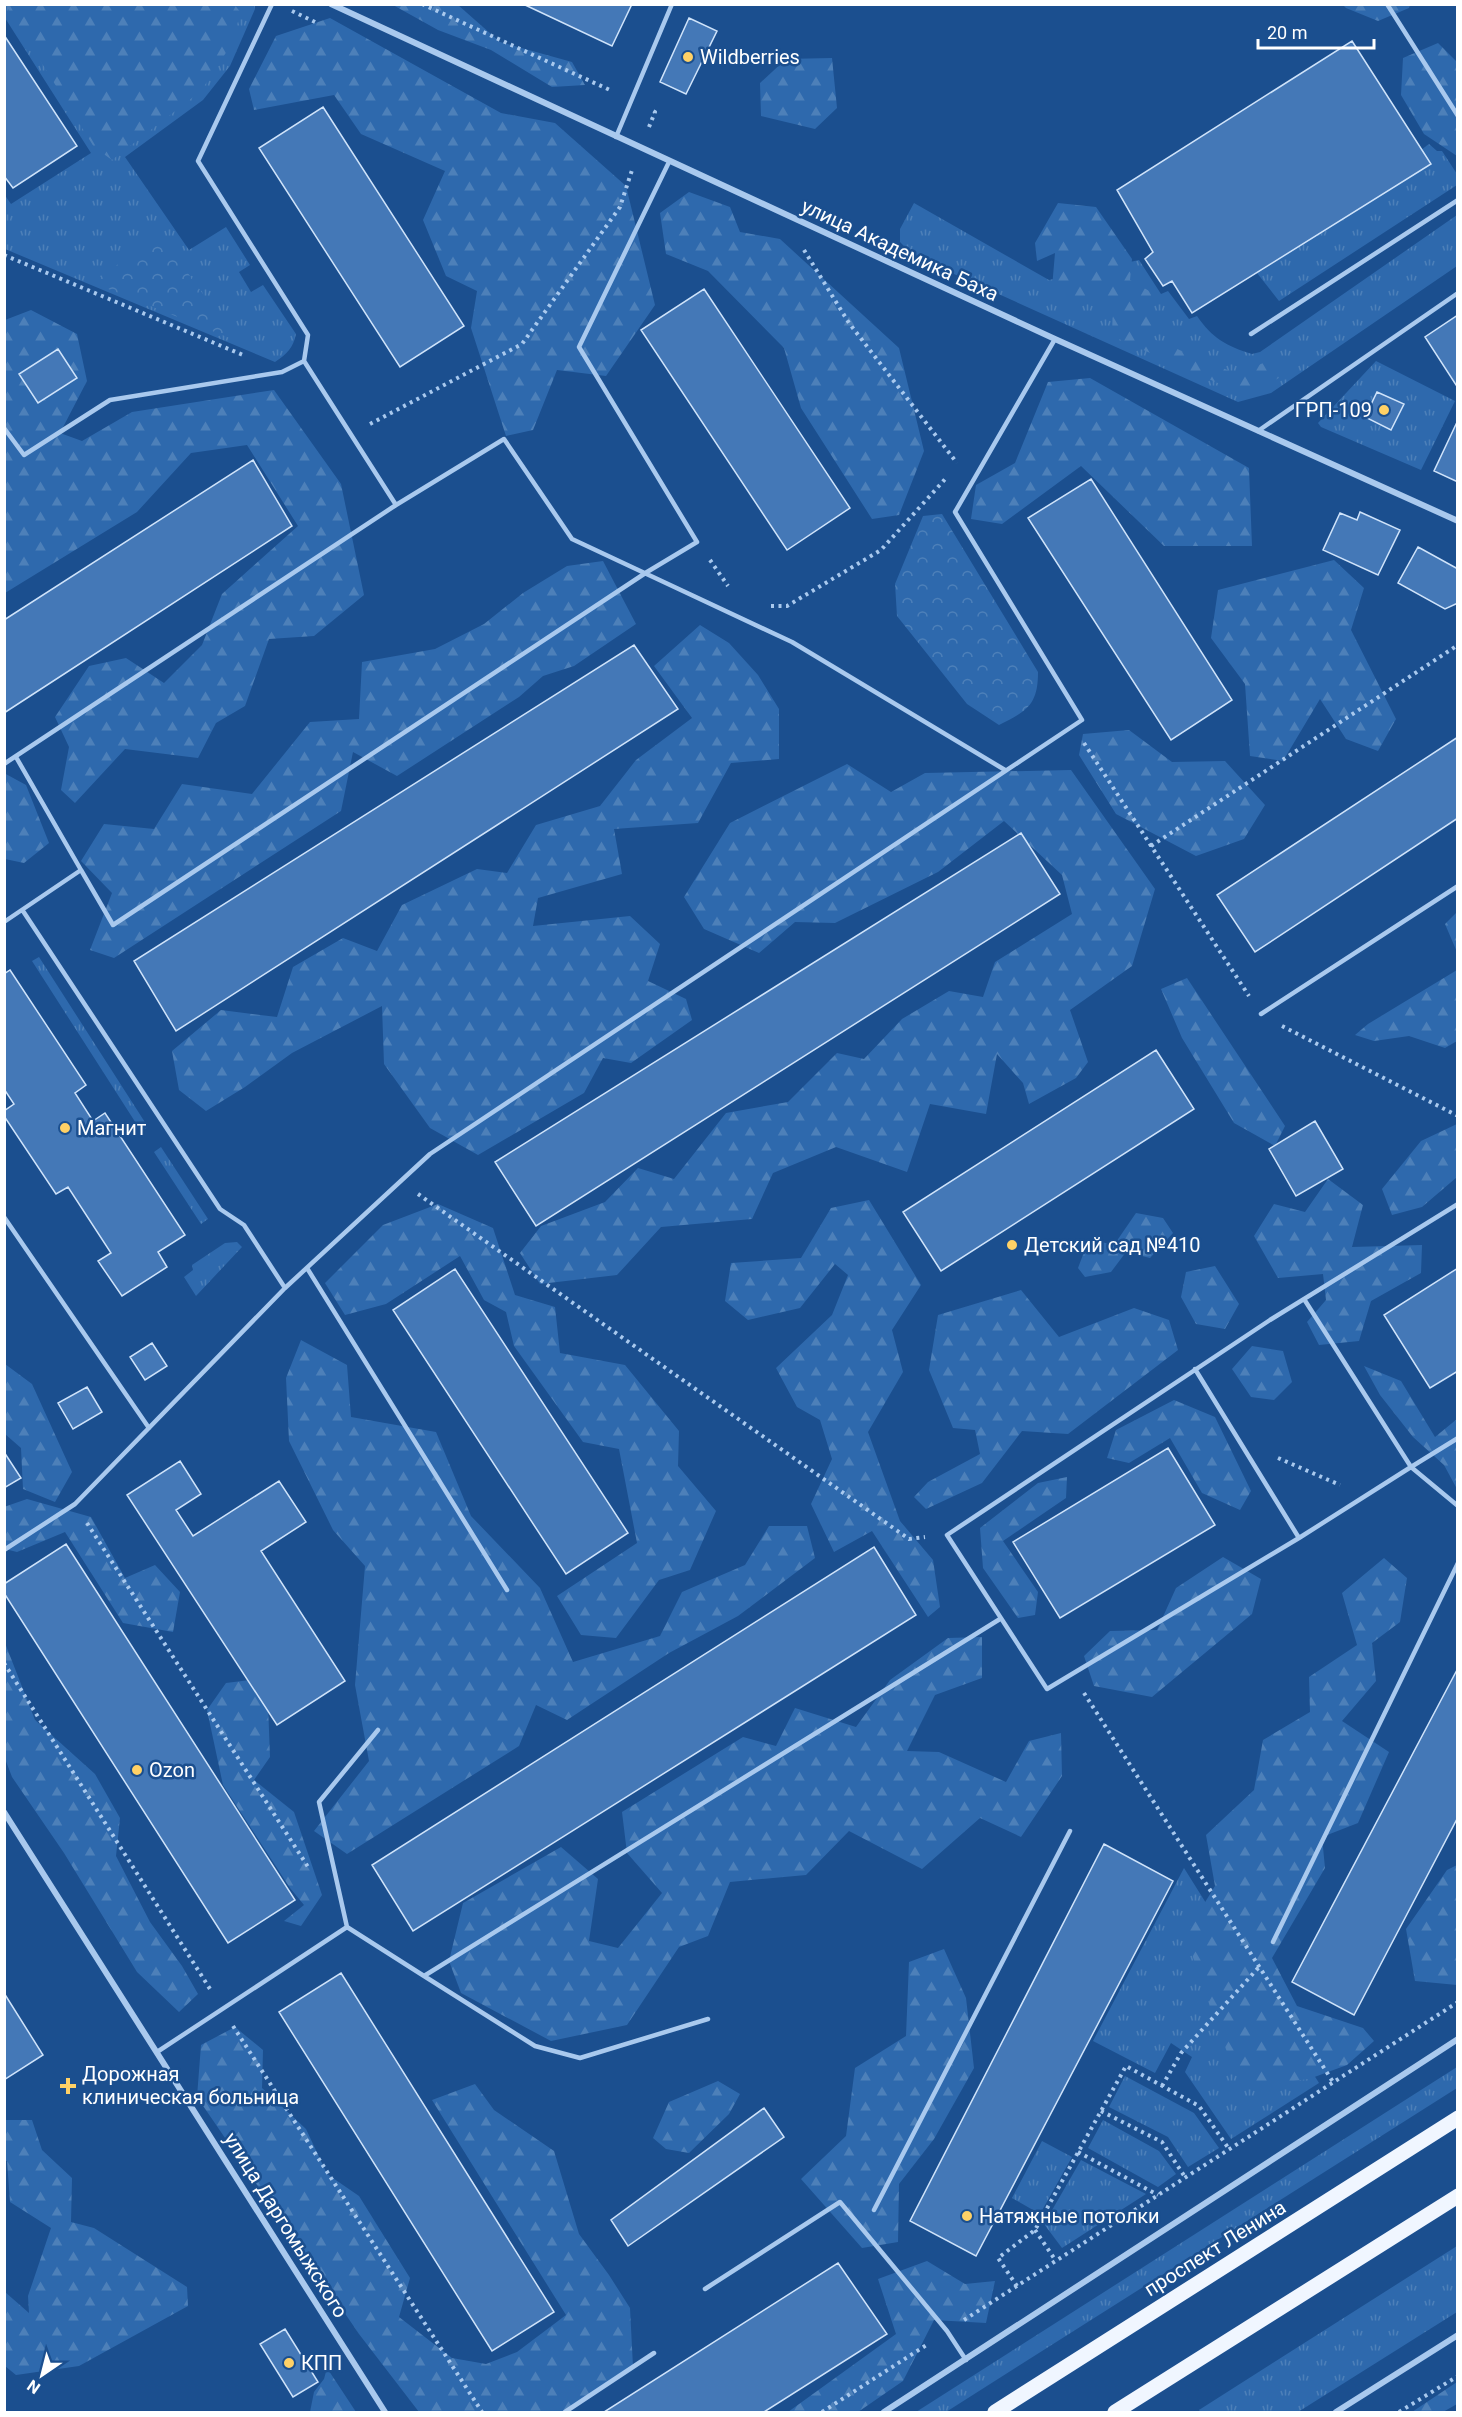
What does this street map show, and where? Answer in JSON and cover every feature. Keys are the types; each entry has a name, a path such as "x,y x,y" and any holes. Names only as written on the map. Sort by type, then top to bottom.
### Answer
{"main road":[{"name":"проспект Ленина","path":"995,2412 1458,2118"},
{"path":"1115,2412 1458,2196"}],"street":[{"name":"улица Академика Баха","path":"331,4 669,162 1458,521"},
{"name":"улица Даргомыжского","path":"4,1812 385,2412"},
{"path":"884,2412 1458,2039"},
{"path":"1336,2412 1458,2335"}],"lane":[{"path":"272,4 198,161 308,335 304,361 396,506"},
{"path":"616,137 672,4"},
{"path":"1387,4 1458,116"},
{"path":"16,757 113,924 647,572 697,542 579,347 669,162"},
{"path":"1251,334 1458,200"},
{"path":"1258,430 1458,293"},
{"path":"4,1550 75,1504 285,1288 430,1154 1082,720 955,512 1045,360 1055,339"},
{"path":"4,428 24,455 110,400 282,372 304,361"},
{"path":"4,764 396,506 504,439 572,539 647,572 792,642 1005,770"},
{"path":"4,922 81,870"},
{"path":"1261,1014 1458,886"},
{"path":"23,911 220,1209 244,1225 285,1288"},
{"path":"1458,1204 1195,1369 947,1535 1047,1689 1299,1538 1458,1438"},
{"path":"4,1217 149,1428"},
{"path":"307,1268 507,1590"},
{"path":"1304,1299 1412,1467 1458,1506"},
{"path":"1195,1369 1299,1538"},
{"path":"1273,1941 1458,1563"},
{"path":"424,1976 1000,1619"},
{"path":"378,1730 319,1802 347,1927 535,2046 580,2058 708,2019"},
{"path":"874,2210 1070,1831"},
{"path":"157,2052 347,1927"},
{"path":"705,2289 840,2202 947,2331 966,2360"},
{"path":"565,2412 654,2353"}],"path":[{"path":"351,434 522,344 620,207 655,112 422,4"},
{"path":"761,606 787,606 881,550 959,464 849,323 804,249"},
{"path":"4,255 282,372"},
{"path":"697,542 734,594"},
{"path":"1151,846 1458,645"},
{"path":"1073,726 1261,1014 1458,1116"},
{"path":"400,1181 909,1539 947,1535"},
{"path":"1239,1440 1365,1497"},
{"path":"75,1504 314,1877"},
{"path":"4,1662 223,2010 482,2412"},
{"path":"1072,1675 1333,2082"},
{"path":"1162,2086 1181,2053 1259,1967"},
{"path":"822,2412 1458,2002"},
{"path":"1017,2286 998,2258 1035,2230 1126,2066 1199,2106 1229,2149"},
{"path":"1101,2111 1162,2142 1186,2177"},
{"path":"1078,2152 1158,2195"},
{"path":"1035,2230 1056,2261"},
{"path":"1398,2412 1458,2376"}],"green space":[{"path":"5,4 234,4 241,13 229,48 201,91 112,160 94,147"},
{"path":"5,5 255,5 230,66 203,100 125,157 189,250 226,227 250,265 239,272 251,292 263,285 296,334 291,347 283,356 275,362 5,249 4,194 11,204 91,153 5,18"},
{"path":"393,5 458,5 500,42 572,62 585,85 552,87 491,50 438,30"},
{"path":"1343,5 1410,5 1409,8 1378,21"},
{"path":"330,18 501,113 555,123 626,186 655,305 606,376 557,370 533,430 506,436 471,328 477,291 446,276 423,220 445,171 361,134 334,95 254,110 249,89 276,36"},
{"path":"1438,43 1457,62 1457,156 1424,134 1401,95 1403,58"},
{"path":"832,58 837,108 815,129 761,116 760,83 786,59"},
{"path":"1429,144 1437,151 1442,151 1457,174 1457,185 1279,301 1257,273"},
{"path":"689,192 730,207 740,232 780,239 899,348 924,451 899,515 872,519 801,408 784,348 708,271 666,254 660,213"},
{"path":"914,203 1049,280 1139,260 1161,294 1168,291 1189,319 1197,316 1220,340 1252,354 1260,352 1457,215 1457,266 1271,393 1238,402 914,256 900,242 900,229"},
{"path":"1058,203 1096,207 1132,259 1130,280 1151,292 1153,339 1237,374 1268,361 1286,374 1262,387 1238,392 1112,336 1113,301 1070,301 1052,288 1055,253 1037,261 1035,243"},
{"path":"161,236 237,341 91,282"},
{"path":"31,310 77,334 87,381 60,433 82,441 132,412 274,390 341,484 364,595 314,636 269,639 245,706 216,723 198,758 125,749 75,803 61,790 69,747 55,717 89,666 126,658 164,683 202,645 222,594 298,526 247,445 191,453 137,512 5,593 5,320"},
{"path":"1376,361 1455,401 1421,470 1321,427 1318,423"},
{"path":"1090,378 1249,468 1252,546 1164,546 1081,466 1002,524 971,519 976,485 1015,463 1048,382"},
{"path":"942,514 1038,672 1036,692 1029,706 999,725 967,704 897,616 895,584 923,516"},
{"path":"1334,560 1364,588 1351,630 1396,719 1378,751 1346,739 1320,699 1283,761 1250,756 1245,684 1211,638 1218,590"},
{"path":"603,561 636,624 574,666 543,676 519,697 397,776 353,752 341,811 114,958 90,950 112,893 81,861 104,824 154,829 182,784 252,794 310,722 359,719 362,662 435,649 484,624 523,593 567,566"},
{"path":"700,625 729,643 758,675 779,709 779,759 731,763 698,823 614,829 622,874 538,898 533,926 630,916 660,944 648,981 686,999 692,1020 631,1063 603,1058 584,1093 478,1155 430,1128 384,1064 382,1006 292,1053 245,1087 206,1111 179,1090 172,1051 221,1010 277,1017 293,967 343,938 377,951 402,905 477,869 507,873 536,825 600,806 636,760 692,718 654,666"},
{"path":"1129,730 1172,762 1225,761 1265,805 1244,839 1196,856 1116,814 1079,755 1083,734"},
{"path":"847,764 891,792 925,773 1071,770 1155,889 1132,966 1070,1010 1088,1062 1076,1078 1029,1104 1023,1083 997,1054 986,1114 930,1104 907,1172 836,1147 773,1173 752,1219 661,1227 617,1275 540,1284 520,1253 541,1226 605,1202 638,1168 674,1179 726,1113 788,1102 837,1053 864,1059 902,1019 949,991 983,997 995,962 1072,914 1062,875 1004,821 938,872 835,923 795,922 759,953 704,929 684,897 730,823"},
{"path":"4,773 26,785 49,843 24,863 5,859"},
{"path":"1457,912 1457,952 1445,924"},
{"path":"39,957 148,1127 141,1131 32,961"},
{"path":"1457,970 1457,1041 1445,1048 1409,1036 1374,1041 1355,1035 1368,1024"},
{"path":"1187,978 1285,1126 1275,1146 1234,1123 1182,1038 1161,989"},
{"path":"1457,1124 1457,1177 1422,1207 1392,1215 1382,1189 1421,1141"},
{"path":"161,1147 208,1219 201,1224 154,1152"},
{"path":"1328,1179 1363,1205 1352,1247 1422,1245 1421,1273 1371,1301 1359,1341 1319,1345 1307,1322 1326,1300 1323,1274 1278,1278 1254,1236 1274,1204 1305,1212"},
{"path":"869,1200 921,1285 892,1330 903,1372 868,1432 900,1521 933,1560 940,1607 928,1617 872,1531 834,1552 811,1504 832,1459 820,1420 797,1407 776,1368 832,1315 848,1275 835,1264 800,1308 748,1320 725,1301 731,1263 801,1258 831,1208"},
{"path":"438,1204 493,1228 515,1295 555,1307 560,1353 625,1365 679,1431 678,1466 716,1511 690,1570 659,1580 616,1638 581,1635 557,1596 637,1543 619,1449 583,1442 514,1346 506,1312 484,1300 460,1256 386,1304 345,1315 325,1283 383,1225"},
{"path":"1136,1213 1163,1218 1173,1233 1150,1258 1126,1252 1111,1272 1085,1277 1078,1268 1089,1239 1114,1245"},
{"path":"237,1242 242,1247 196,1296 184,1277 193,1270 192,1265 225,1243"},
{"path":"1215,1266 1239,1304 1225,1329 1196,1324 1181,1297 1186,1272"},
{"path":"1021,1290 1059,1337 1134,1308 1169,1320 1178,1350 1068,1434 1022,1431 982,1483 926,1509 914,1497 928,1482 980,1454 975,1430 953,1428 929,1370 938,1315"},
{"path":"301,1340 347,1365 351,1417 436,1432 471,1516 540,1588 573,1662 660,1636 682,1592 745,1565 769,1526 807,1526 815,1558 738,1616 669,1653 567,1720 536,1705 519,1746 347,1854 314,1831 369,1761 355,1685 365,1566 333,1530 289,1441 286,1378"},
{"path":"1252,1346 1283,1351 1292,1382 1274,1400 1251,1397 1232,1369"},
{"path":"5,1364 32,1384 72,1472 55,1502 23,1489 21,1448 5,1434"},
{"path":"1364,1366 1401,1381 1435,1437 1457,1419 1457,1489 1444,1465 1413,1437 1380,1395"},
{"path":"1174,1400 1215,1417 1251,1491 1240,1510 1202,1493 1170,1438 1129,1463 1107,1458 1116,1430"},
{"path":"1067,1477 1066,1498 1003,1541 1038,1592 1035,1615 1018,1618 983,1568 980,1528 1038,1483"},
{"path":"27,1499 91,1517 125,1578 155,1565 180,1592 173,1632 123,1623 65,1532 17,1552 5,1549 4,1507"},
{"path":"1223,1557 1261,1579 1252,1614 1152,1697 1094,1686 1084,1656 1110,1631 1157,1630 1176,1588"},
{"path":"1384,1558 1407,1578 1400,1622 1372,1643 1376,1681 1342,1721 1389,1752 1358,1823 1322,1837 1325,1868 1272,1958 1297,2006 1363,2028 1374,2041 1347,2065 1309,2079 1255,2086 1227,2052 1185,1935 1215,1886 1206,1835 1254,1790 1263,1740 1310,1712 1309,1677 1357,1645 1342,1593"},
{"path":"982,1637 982,1678 935,1695 907,1751 939,1752 1006,1782 1029,1741 1061,1733 1062,1776 1021,1837 980,1818 922,1869 849,1831 806,1875 730,1882 708,1936 679,1947 627,2025 551,2041 461,1993 449,1961 463,1903 561,1847 598,1879 589,1941 618,1948 662,1893 627,1853 622,1812 743,1737 776,1746 795,1708 856,1727 890,1680 948,1638"},
{"path":"5,1643 35,1720 95,1774 120,1818 116,1856 150,1922 182,1966 198,1994 179,2012 137,1972 64,1853 12,1777 4,1756"},
{"path":"267,1678 270,1757 254,1780 294,1812 322,1895 301,1926 284,1921 304,1905 290,1888 223,1785 207,1710 226,1683"},
{"path":"1457,1865 1457,1985 1415,1981 1406,1929 1447,1870"},
{"path":"1184,1868 1319,2083 1231,2139 1185,2072 1192,2057 1171,2043 1155,2073 1093,2041"},
{"path":"944,1949 966,1998 974,2068 934,2139 899,2184 898,2242 862,2248 801,2179 846,2136 855,2068 906,2036 909,1962"},
{"path":"235,2027 263,2050 262,2088 306,2129 327,2174 359,2196 410,2278 399,2317 452,2358 486,2364 517,2352 566,2315 432,2100 475,2084 494,2110 554,2151 579,2234 630,2308 633,2367 567,2412 419,2412 359,2334 197,2097 201,2045"},
{"path":"1457,2067 1457,2088 946,2412 916,2412"},
{"path":"1125,2076 1194,2113 1219,2148 1188,2167 1168,2137 1109,2107"},
{"path":"718,2081 740,2094 729,2114 689,2153 666,2149 653,2138 669,2102"},
{"path":"5,2120 32,2120 42,2150 72,2178 71,2222 94,2228 187,2287 188,2306 79,2366 16,2375 5,2366 5,2292 29,2313 28,2296 51,2228 10,2202 7,2161 5,2161"},
{"path":"1103,2120 1159,2151 1176,2174 1158,2187 1088,2148"},
{"path":"1042,2141 1072,2157 1040,2214 1012,2198"},
{"path":"1081,2160 1146,2194 1062,2248 1044,2224"},
{"path":"1457,2246 1457,2312 1298,2412 1201,2412 1199,2410"},
{"path":"927,2261 965,2284 995,2281 986,2323 934,2320 903,2381 858,2412 788,2412 896,2334 878,2279"},
{"path":"327,2368 356,2412 310,2412 314,2392 324,2379"},
{"path":"1457,2382 1457,2404 1443,2412 1412,2412"}],"building":[{"path":"523,4 632,4 612,46"},
{"name":"Wildberries","path":"689,18 717,31 686,94 660,82"},
{"path":"4,35 77,146 13,188 4,176"},
{"path":"1352,41 1431,164 1192,313 1172,281 1163,286 1145,259 1153,252 1117,190"},
{"path":"323,107 464,326 400,367 259,148"},
{"path":"704,289 850,508 787,550 641,330"},
{"path":"1458,315 1458,388 1425,337"},
{"path":"58,349 77,378 38,403 19,374"},
{"name":"ГРП-109","path":"1377,392 1404,404 1391,430 1365,417"},
{"path":"1458,420 1458,482 1434,471"},
{"path":"253,460 292,526 4,713 4,620"},
{"path":"1091,479 1232,700 1171,740 1028,518"},
{"path":"1360,512 1400,530 1378,575 1323,550 1340,513 1357,520"},
{"path":"1418,547 1458,569 1458,603 1445,609 1398,583"},
{"path":"634,645 678,709 176,1031 134,961"},
{"path":"1458,737 1458,818 1255,952 1217,895"},
{"path":"1021,833 1060,894 536,1226 495,1162"},
{"path":"10,970 86,1085 75,1093 93,1121 105,1113 185,1235 158,1252 167,1267 122,1296 98,1261 111,1253 68,1187 56,1194 4,1116 4,1111 14,1104 4,1089 4,974"},
{"path":"1156,1050 1194,1109 941,1271 903,1212"},
{"path":"1315,1121 1343,1169 1296,1196 1269,1149"},
{"path":"1458,1268 1458,1371 1430,1388 1384,1315"},
{"path":"455,1269 628,1533 566,1574 393,1310"},
{"path":"152,1343 167,1366 145,1380 130,1357"},
{"path":"87,1387 102,1412 73,1429 58,1403"},
{"path":"1168,1448 1215,1525 1060,1618 1013,1542"},
{"path":"4,1452 21,1478 4,1488"},
{"path":"180,1461 201,1494 176,1510 193,1536 279,1481 306,1522 261,1551 345,1681 277,1725 127,1495"},
{"path":"66,1544 295,1900 228,1943 4,1593 4,1584"},
{"path":"874,1547 916,1615 413,1931 372,1865"},
{"path":"1458,1668 1458,1817 1354,2015 1292,1982"},
{"path":"1104,1844 1173,1881 976,2256 910,2221"},
{"path":"341,1973 554,2312 492,2351 279,2012"},
{"path":"4,1993 43,2055 4,2080"},
{"path":"764,2108 784,2137 628,2246 611,2220"},
{"path":"838,2263 887,2334 764,2412 604,2412"},
{"name":"КПП","path":"285,2329 318,2382 293,2397 260,2344"}],"place":[{"name":"Wildberries","path":"688,57"},
{"name":"ГРП-109","path":"1384,410"},
{"name":"Магнит","path":"65,1128"},
{"name":"Детский сад №410","path":"1012,1245"},
{"name":"Ozon","path":"137,1770"},
{"name":"Дорожная клиническая больница","path":"68,2086"},
{"name":"Натяжные потолки","path":"967,2216"},
{"name":"КПП","path":"289,2363"}]}
